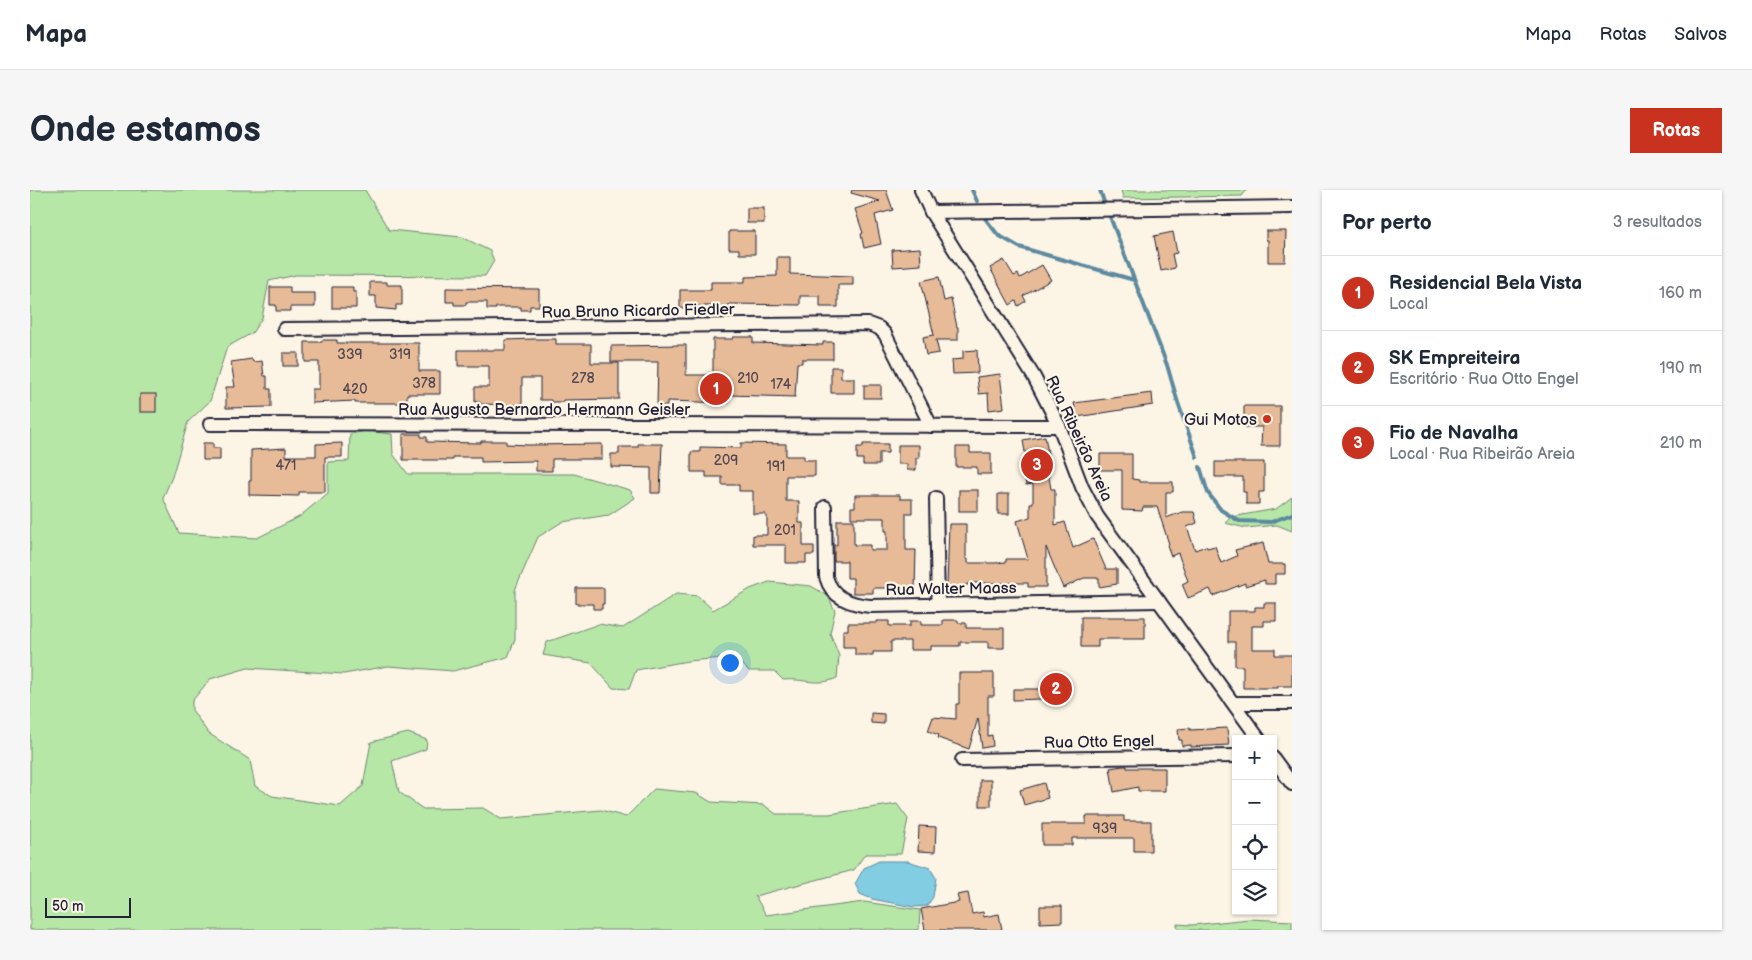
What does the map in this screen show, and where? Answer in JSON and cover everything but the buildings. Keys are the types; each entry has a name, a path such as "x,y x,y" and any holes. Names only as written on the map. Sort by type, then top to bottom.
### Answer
{"street":[{"name":"Rua Ribeirão Areia","path":"921,190 931,212 1034,377 1058,426 1079,481 1097,516 1256,735"},
{"path":"931,212 1292,207"},
{"name":"Rua Bruno Ricardo Fiedler","path":"284,329 868,324 879,328 885,334 931,426"},
{"name":"Rua Augusto Bernardo Hermann Geisler","path":"210,424 1058,426"},
{"path":"936,498 938,605"},
{"name":"Rua Walter Maass","path":"825,507 826,577 828,584 841,599 849,603 870,606 1159,601"},
{"path":"1234,703 1292,703"},
{"name":"Rua Otto Engel","path":"962,760 1232,756"},
{"path":"1277,763 1292,784"}],"green space":[{"path":"30,190 365,190 389,230 462,237 490,251 494,261 485,276 296,275 269,281 262,318 252,333 227,347 210,401 188,422 172,477 163,498 179,533 257,538 299,517 328,493 328,462 349,461 350,434 366,431 392,434 393,454 408,474 574,474 630,490 635,498 609,515 562,522 538,537 515,590 515,639 508,657 453,671 388,666 344,674 248,668 210,679 192,701 192,710 208,733 250,760 255,786 272,796 340,806 363,786 371,742 408,733 427,740 426,749 392,761 399,792 423,809 483,808 501,819 601,810 626,817 654,789 696,793 711,802 764,805 776,814 829,814 897,804 908,819 901,854 865,854 854,870 755,896 766,915 864,902 920,910 919,930 30,930"},
{"path":"1121,190 1247,190 1242,196 1123,198"},
{"path":"1292,497 1292,531 1277,525 1246,528 1225,523 1231,517 1276,509"},
{"path":"769,582 811,586 828,596 835,611 830,633 839,656 837,678 823,682 783,680 774,671 749,671 735,657 688,661 636,670 629,689 613,688 591,663 543,655 547,642 599,624 623,628 676,594 698,596 713,610 750,589"},
{"path":"1249,919 1292,921 1292,930 1178,930 1177,924 1192,925"}],"water":[{"path":"879,861 908,861 930,868 936,878 933,897 927,906 913,907 872,899 860,894 855,884 864,868"}],"waterway":[{"path":"972,190 977,201"},
{"path":"1100,190 1105,205"},
{"path":"1109,214 1167,365 1197,457"},
{"path":"984,217 998,235 1019,247 1134,280"},
{"path":"1200,467 1208,493 1221,510 1239,521 1271,522 1292,514"}],"place":[{"name":"Residencial Bela Vista","path":"716,389"},
{"name":"Gui Motos","path":"1267,419"},
{"name":"Fio de Navalha","path":"1037,465"},
{"name":"SK Empreiteira","path":"1056,689"}]}
